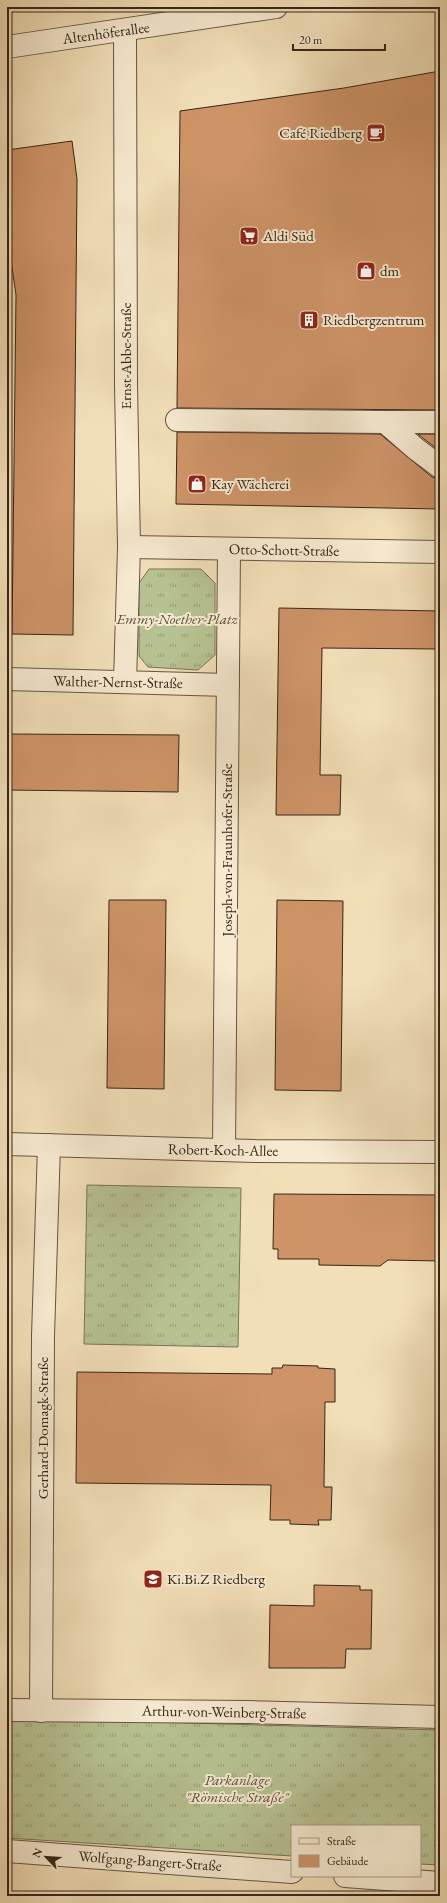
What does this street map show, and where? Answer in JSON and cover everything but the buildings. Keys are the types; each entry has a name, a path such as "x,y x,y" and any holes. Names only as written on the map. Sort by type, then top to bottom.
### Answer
{"street":[{"name":"Altenhöferallee","path":"7,47 276,7"},
{"name":"Ernst-Abbe-Straße","path":"125,30 126,384 129,547 125,682"},
{"path":"176,420 440,422"},
{"path":"386,422 416,449 440,466"},
{"name":"Otto-Schott-Straße","path":"129,547 440,552"},
{"name":"Joseph-von-Fraunhofer-Straße","path":"224,1150 229,549"},
{"name":"Walther-Nernst-Straße","path":"7,679 228,685"},
{"name":"Robert-Koch-Allee","path":"7,1144 224,1150 440,1152"},
{"name":"Gerhard-Domagk-Straße","path":"41,1711 43,1336 49,1145"},
{"name":"Arthur-von-Weinberg-Straße","path":"7,1710 248,1712 440,1716"},
{"name":"Wolfgang-Bangert-Straße","path":"7,1851 291,1872"},
{"path":"359,1877 440,1883"}],"green space":[{"name":"Emmy-Noether-Platz","path":"149,569 201,569 215,583 215,655 198,670 148,667 139,656 139,583"},
{"path":"87,1185 241,1188 238,1347 84,1344"},
{"name":"Parkanlage \"Römische Straße\"","path":"7,1718 440,1730 440,1865 421,1864 421,1825 291,1825 291,1856 7,1838"}],"place":[{"name":"Café Riedberg","path":"376,133"},
{"name":"Aldi Süd","path":"249,236"},
{"name":"dm","path":"366,271"},
{"name":"Riedbergzentrum","path":"309,320"},
{"name":"Kay Wächerei","path":"197,484"},
{"name":"Ki.Bi.Z Riedberg","path":"153,1579"}]}
